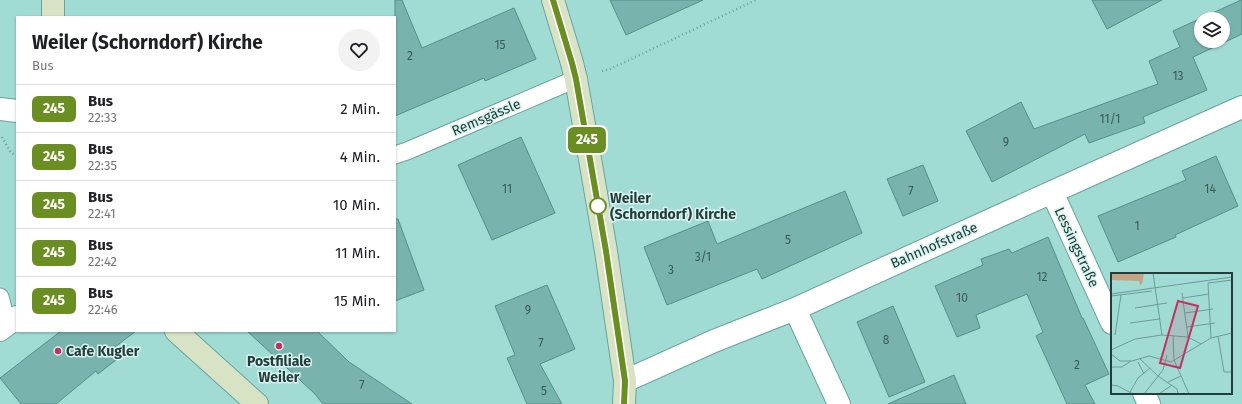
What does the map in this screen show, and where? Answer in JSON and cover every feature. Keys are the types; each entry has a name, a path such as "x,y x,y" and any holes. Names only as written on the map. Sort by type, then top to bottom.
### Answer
{"street":[{"path":"53,0 53,16"},
{"path":"553,0 574,71 606,251 625,381 624,404"},
{"name":"Bahnhofstraße","path":"625,381 714,341 794,309 1242,107"},
{"path":"0,109 16,111"},
{"name":"Lessingstraße","path":"1052,192 1111,321"},
{"path":"794,309 839,404"},
{"path":"177,332 258,404"},
{"path":"1144,394 1149,404"}],"lane":[{"name":"Remsgässle","path":"396,155 407,151 574,71"},
{"path":"0,297 8,324"}],"path":[{"path":"574,71 591,58 594,73 610,69 756,0"},
{"path":"0,137 2,136 11,153 16,155"}],"building":[{"path":"395,0 402,0 422,48 514,8 536,59 485,81 484,78 396,116"},
{"path":"610,0 703,0 626,35"},
{"path":"1092,0 1162,0 1107,29"},
{"path":"1242,0 1242,34 1230,40 1230,12 1215,12"},
{"path":"1194,21 1194,48 1212,48 1193,57 1207,90 1143,117 1145,123 1089,143 1085,134 992,182 966,131 1021,102 1034,129 1158,84 1149,61 1180,47 1173,31"},
{"path":"521,137 555,213 492,240 458,165"},
{"path":"1216,156 1238,206 1175,235 1176,237 1118,262 1098,216 1186,180 1182,171"},
{"path":"923,165 938,201 903,216 887,179"},
{"path":"845,191 862,233 762,279 757,269 667,305 644,247 708,221 717,244"},
{"path":"396,219 398,219 424,290 396,301"},
{"path":"1048,237 1082,318 1109,374 1085,385 1095,404 1067,404 1036,336 1043,332 1027,294 976,315 980,328 957,337 935,286 983,265 981,259 1009,249 1012,253"},
{"path":"547,285 575,349 540,364 562,404 527,404 507,358 515,355 495,306"},
{"path":"893,306 925,382 889,397 857,322"},
{"name":"Cafe Kugler","path":"60,332 135,332 115,347 121,356 98,374 96,371 56,404 21,404 0,378"},
{"path":"248,332 318,332 349,362 412,404 323,404 315,394"},
{"path":"954,375 966,404 888,404"}],"bus line":[{"name":"245","path":"553,0 576,79 606,251 625,381 624,404"}],"place":[{"name":"Weiler (Schorndorf) Kirche","path":"598,206"},
{"name":"Postfiliale Weiler","path":"279,346"},
{"name":"Cafe Kugler","path":"58,351"}]}
